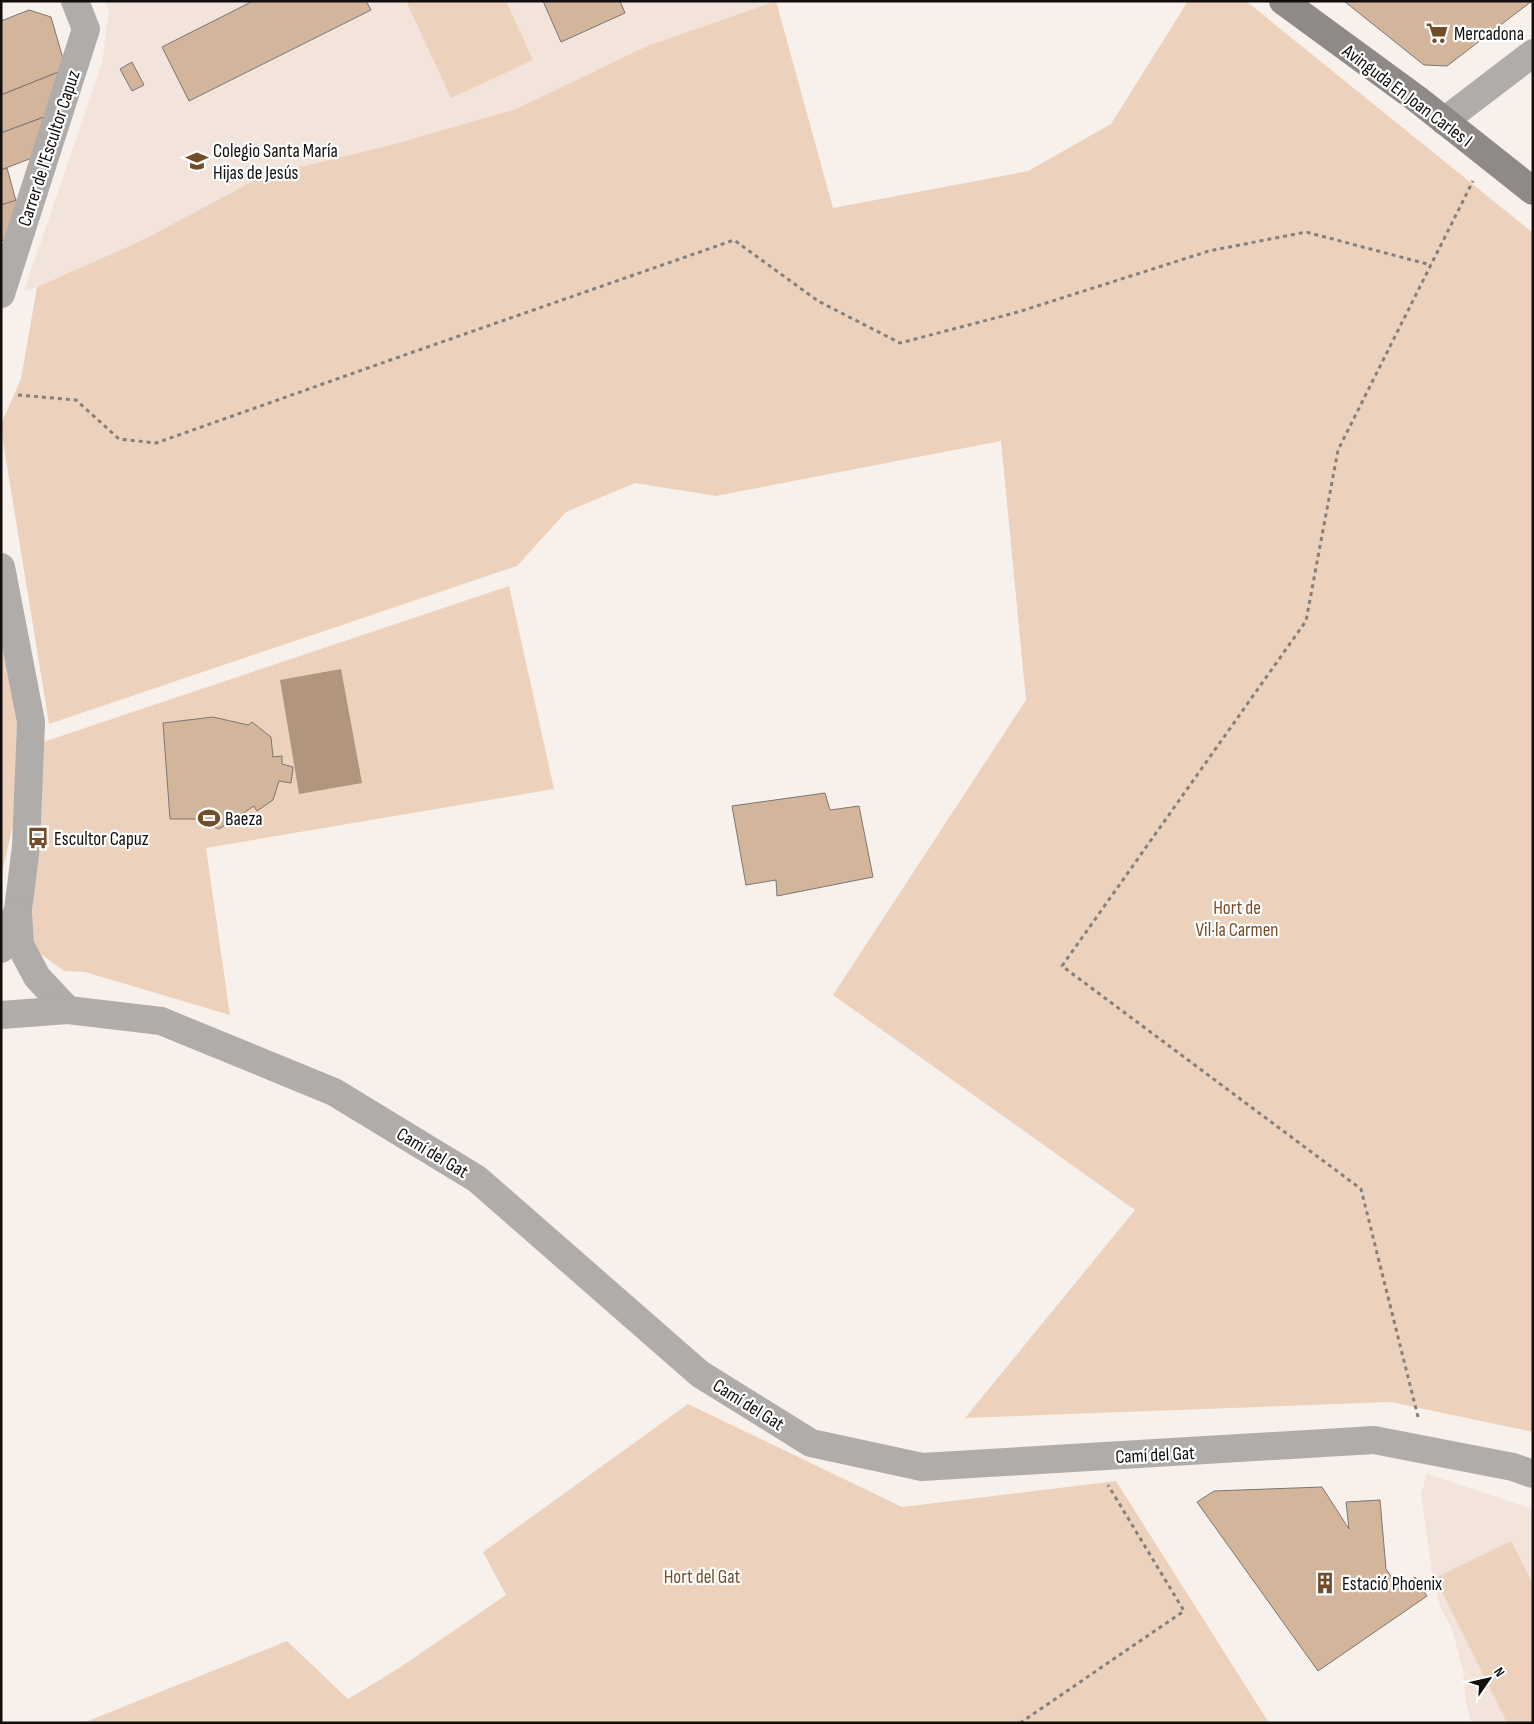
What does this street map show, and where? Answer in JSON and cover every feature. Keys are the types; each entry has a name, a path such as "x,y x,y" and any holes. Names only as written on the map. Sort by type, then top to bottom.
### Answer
{"main road":[{"name":"Avinguda En Joan Carles I","path":"1283,1 1417,99 1533,191"}],"street":[{"name":"Carrer de l'Escultor Capuz","path":"1,294 86,29 75,1"},
{"path":"1444,121 1533,53"},
{"path":"1,567 31,722 26,846 18,910 20,946 37,977 68,1010"},
{"path":"1,949 18,910"},
{"name":"Camí del Gat","path":"1,1015 68,1010 161,1021 334,1092 477,1179 700,1374 811,1443 922,1467 1374,1440 1513,1467 1533,1474"}],"path":[{"path":"1424,1450 1423,1437 1361,1189 1062,966 1306,620 1338,450 1486,155"},
{"path":"18,395 76,400 119,440 156,444 416,350 734,240 818,301 900,343 1018,312 1209,252 1306,232 1431,265"},
{"path":"1020,1723 1184,1611 1092,1458"}],"shaded area":[{"name":"Colegio Santa María Hijas de Jesús","path":"106,1 776,1 647,46 516,109 391,145 262,176 145,239 24,291 102,63 109,11"},
{"path":"341,669 362,783 299,794 280,680"},
{"path":"1427,1474 1533,1509 1533,1723 1471,1723 1466,1702 1463,1670 1452,1629 1440,1607 1433,1578 1421,1494"}],"green space":[{"path":"406,1 506,1 533,60 451,98"},
{"name":"Hort de Vil·la Carmen","path":"776,1 833,208 1028,171 1111,124 1188,1 1246,1 1533,233 1533,1432 1391,1402 965,1418 1135,1210 833,995 1026,700 1001,441 716,496 635,483 566,512 517,566 49,724 1,429 1,424 21,379 37,287 145,239 262,176 391,145 516,109 647,46"},
{"name":"Baeza","path":"509,586 554,789 206,848 230,1015 85,972 64,971 30,946 43,742"},
{"path":"1,625 17,724 13,825 1,877"},
{"name":"Hort del Gat","path":"688,1404 902,1507 1116,1481 1269,1723 83,1723 287,1641 348,1699 399,1668 506,1595 483,1552"},
{"path":"1511,1541 1533,1584 1532,1723 1507,1723 1435,1578"}],"building":[{"path":"253,1 366,1 371,10 189,101 162,47"},
{"path":"543,1 620,1 625,13 561,42"},
{"name":"Mercadona","path":"1344,1 1532,1 1447,66 1424,65"},
{"path":"29,10 51,17 66,69 1,95 1,21"},
{"path":"132,62 144,85 132,91 120,69"},
{"path":"66,69 52,114 1,133 1,95"},
{"path":"52,114 37,156 1,170 1,133"},
{"path":"7,168 16,201 1,205 1,170"},
{"path":"23,198 10,238 1,241 1,205"},
{"path":"213,717 248,725 252,722 271,737 273,757 282,756 282,764 293,767 291,783 279,781 273,800 257,811 254,806 219,829 195,819 170,819 163,723"},
{"path":"825,793 830,810 859,806 873,877 777,896 776,880 746,885 732,806"},
{"name":"Estació Phoenix","path":"1322,1487 1349,1529 1346,1502 1380,1500 1386,1569 1399,1588 1415,1577 1427,1596 1318,1671 1197,1502 1214,1491"}],"place":[{"name":"Mercadona","path":"1437,33"},
{"name":"Colegio Santa María Hijas de Jesús","path":"197,161"},
{"name":"Baeza","path":"209,818"},
{"name":"Escultor Capuz","path":"38,838"},
{"name":"Estació Phoenix","path":"1325,1583"}]}
